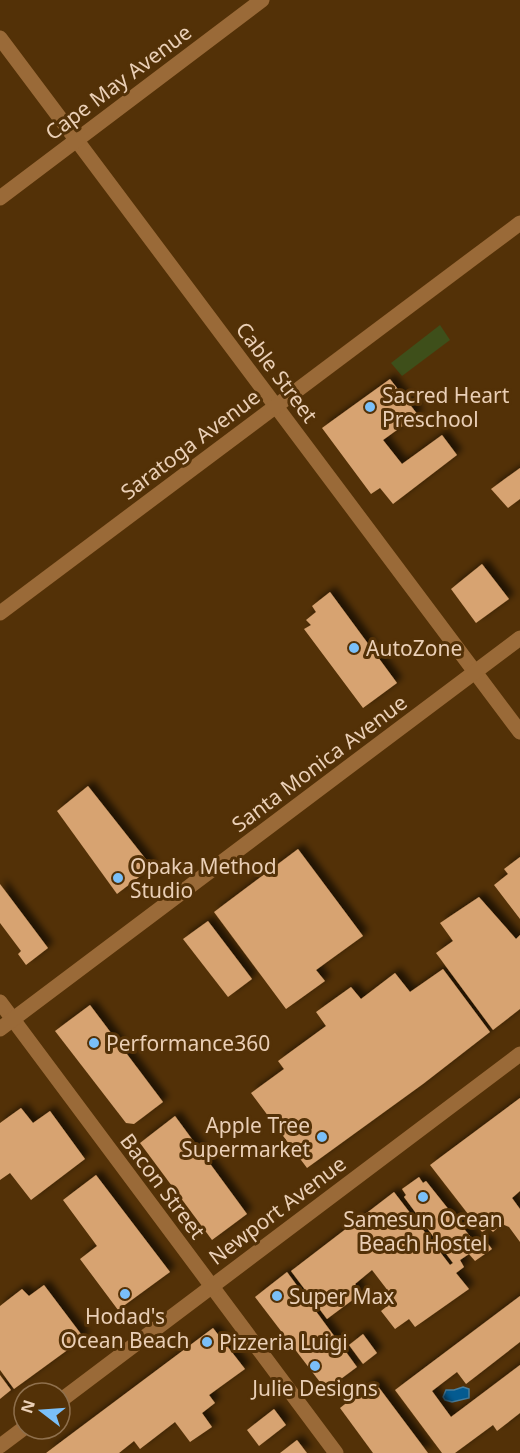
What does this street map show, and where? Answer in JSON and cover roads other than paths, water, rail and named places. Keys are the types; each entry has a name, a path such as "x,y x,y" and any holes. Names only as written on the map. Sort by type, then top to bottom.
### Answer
{"street":[{"name":"Cape May Avenue","path":"0,198 262,0"},
{"name":"Cable Street","path":"0,38 520,732"},
{"name":"Saratoga Avenue","path":"0,613 520,223"},
{"name":"Santa Monica Avenue","path":"0,1029 520,638"},
{"name":"Bacon Street","path":"0,1002 336,1453"},
{"name":"Newport Avenue","path":"72,1392 520,1054"}],"water":[{"path":"463,1387 469,1389 469,1398 452,1402 443,1397 446,1390"}],"place":[{"name":"Sacred Heart Preschool","path":"370,407"},
{"name":"AutoZone","path":"354,648"},
{"name":"Opaka Method Studio","path":"118,878"},
{"name":"Performance360","path":"94,1043"},
{"name":"Apple Tree Supermarket","path":"322,1137"},
{"name":"Samesun Ocean Beach Hostel","path":"423,1197"},
{"name":"Hodad's Ocean Beach","path":"125,1294"},
{"name":"Super Max","path":"277,1296"},
{"name":"Pizzeria Luigi","path":"207,1342"},
{"name":"Julie Designs","path":"315,1366"}]}
